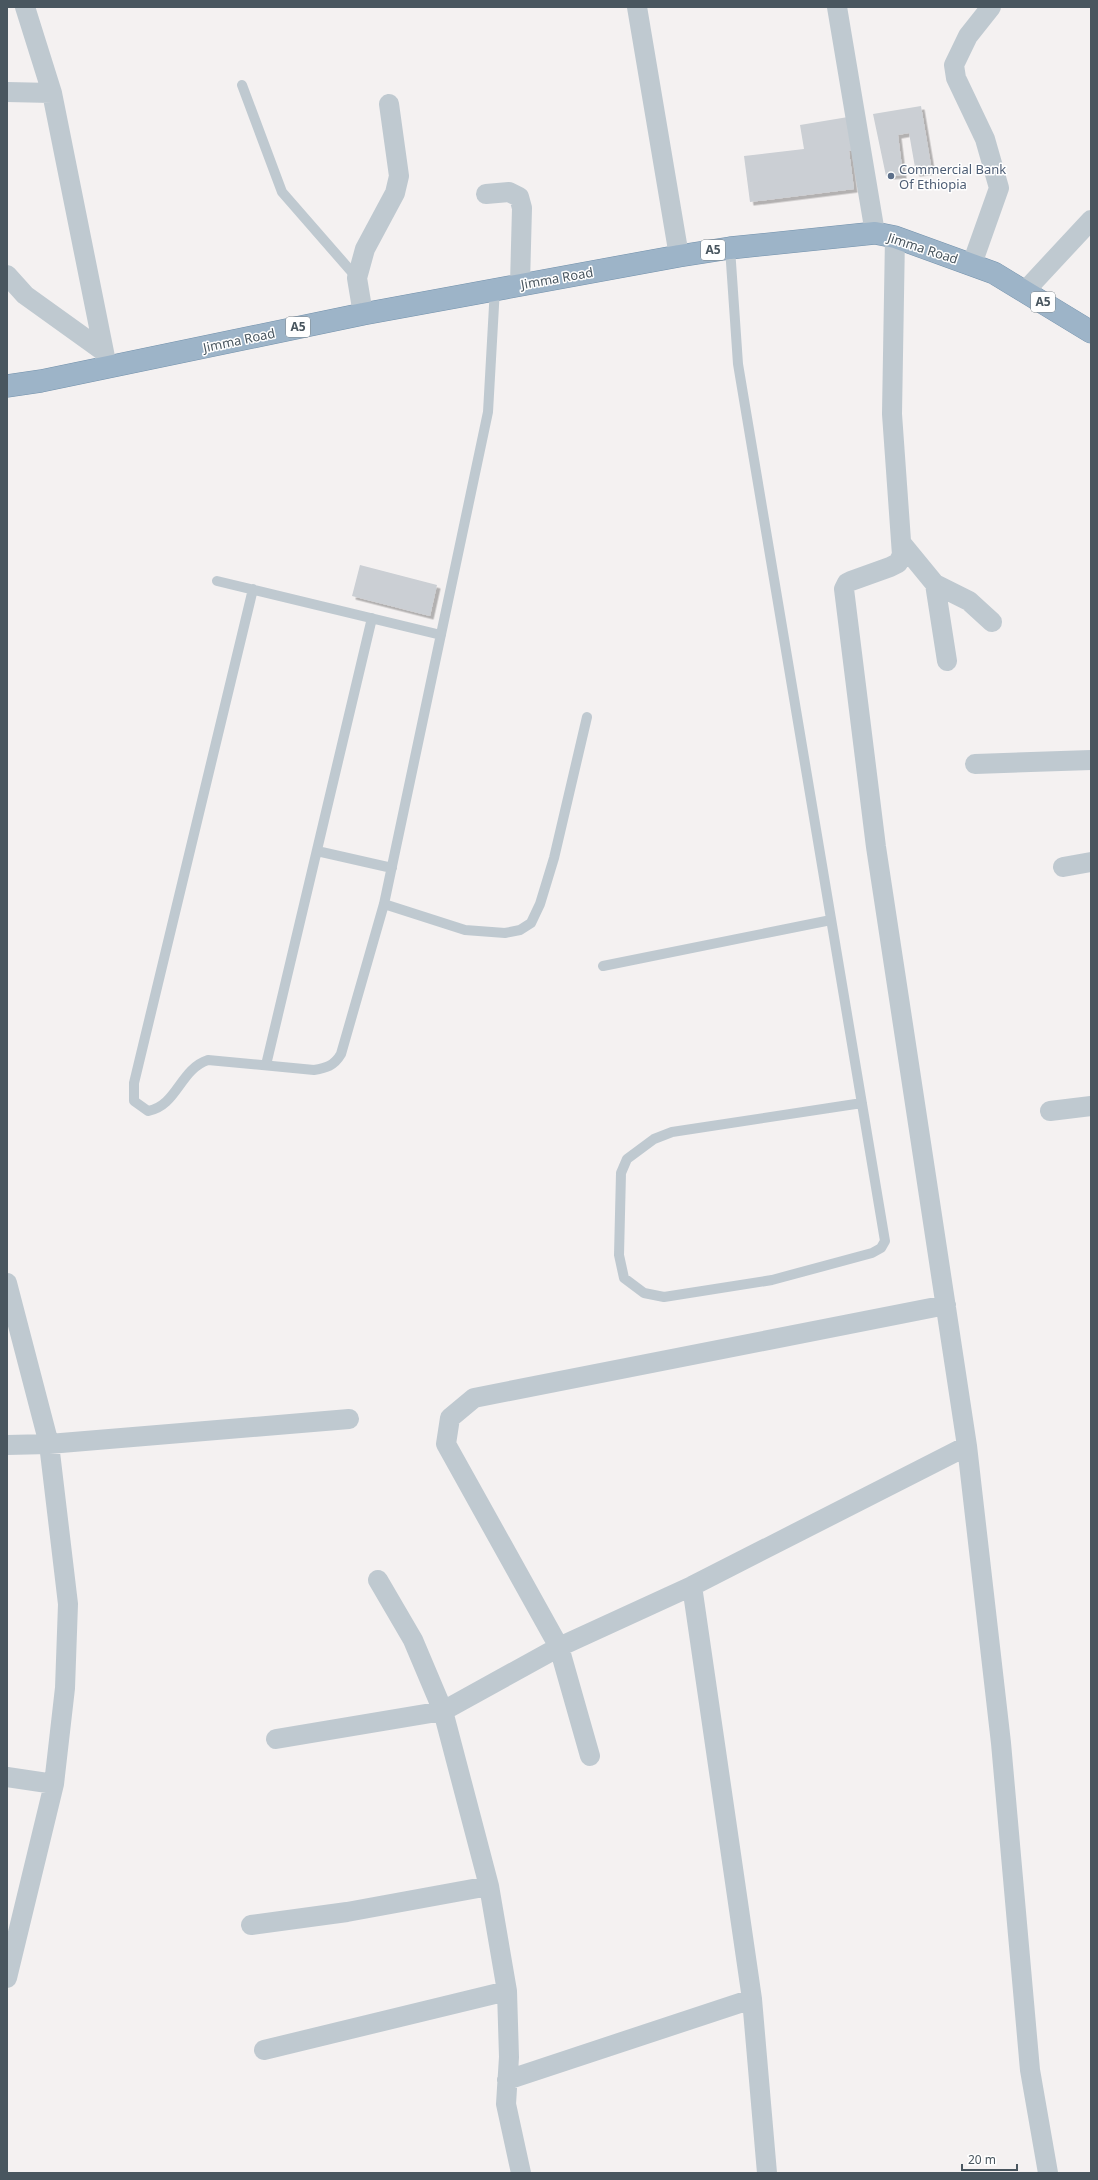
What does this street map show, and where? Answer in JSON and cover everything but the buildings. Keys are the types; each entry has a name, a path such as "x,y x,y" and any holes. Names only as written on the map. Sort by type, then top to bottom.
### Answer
{"highway":[{"name":"Jimma Road","path":"7,386 105,359 363,314 495,288 679,256 730,248 885,235 972,264 994,273 1091,332"}],"street":[{"path":"25,7 52,93 105,359"},
{"path":"637,7 679,256"},
{"path":"837,7 885,235 892,414 903,545 902,555 898,563 851,581 847,583 844,589 876,848 946,1305 966,1446 1001,1744 1030,2070 1048,2173"},
{"path":"972,264 999,188 985,138 956,78 954,65 968,36 991,7"},
{"path":"7,92 52,93"},
{"path":"363,314 357,278 364,250 395,193 399,176 389,104"},
{"path":"486,194 509,192 519,197 522,208 520,284"},
{"path":"1025,291 1091,220"},
{"path":"7,276 25,294 105,359"},
{"path":"903,545 935,584 969,601 992,622"},
{"path":"935,584 947,661"},
{"path":"975,764 1091,760"},
{"path":"1063,867 1091,862"},
{"path":"1050,1111 1091,1106"},
{"path":"7,1283 49,1444 68,1604 65,1688 54,1784 7,1978"},
{"path":"590,1756 559,1647 446,1444 450,1418 474,1398 946,1305"},
{"path":"7,1445 49,1444 349,1419"},
{"path":"276,1738 443,1711 559,1647 692,1586 966,1446"},
{"path":"378,1580 413,1640 443,1711 489,1886 507,1990 509,2057 507,2111 521,2173"},
{"path":"692,1586 752,2000 767,2173"},
{"path":"7,1777 54,1784"},
{"path":"251,1925 347,1912 489,1886"},
{"path":"264,2050 507,1990"},
{"path":"507,2080 752,2000"}],"lane":[{"path":"242,85 282,192 357,278"},
{"path":"730,248 738,364 885,1240 881,1248 872,1253 772,1280 664,1297 644,1293 624,1278 619,1255 621,1172 627,1159 654,1138 672,1132 862,1104"},
{"path":"252,589 134,1083 134,1101 148,1111 157,1109 167,1102 190,1070 199,1062 208,1060 314,1070 326,1068 335,1063 341,1054 384,904 488,412 495,288"},
{"path":"217,581 441,635"},
{"path":"266,1065 372,618"},
{"path":"384,904 465,930 505,933 520,930 531,923 540,904 554,858 587,717"},
{"path":"317,851 392,868"},
{"path":"603,966 831,920"}],"place":[{"name":"Commercial Bank Of Ethiopia","path":"891,176"}]}
